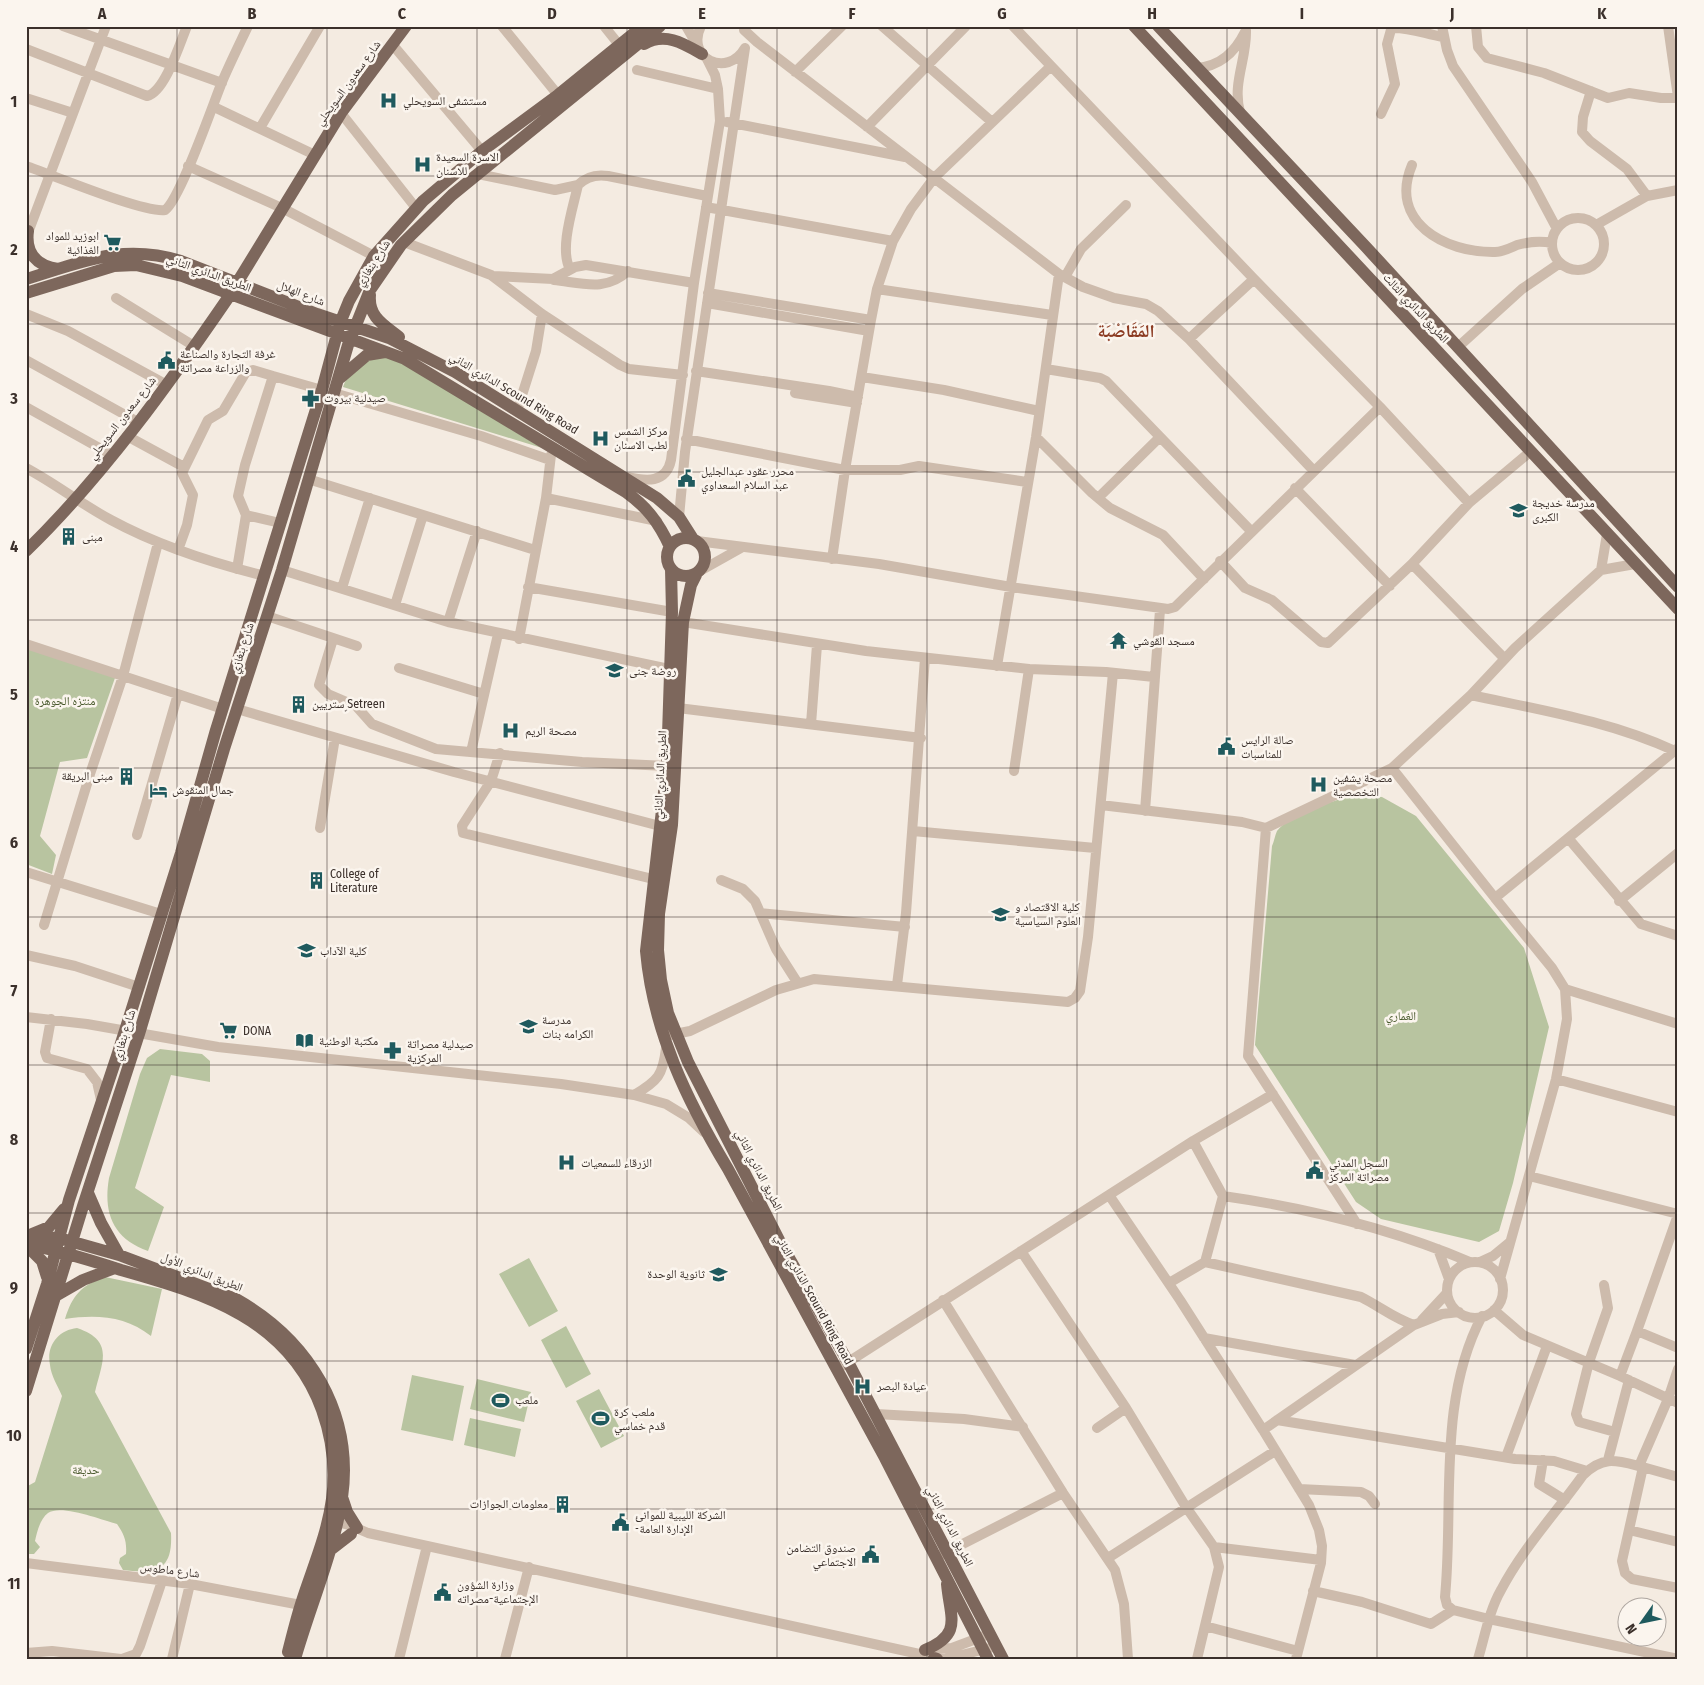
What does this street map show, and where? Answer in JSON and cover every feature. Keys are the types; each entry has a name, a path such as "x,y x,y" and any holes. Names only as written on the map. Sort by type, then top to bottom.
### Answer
{"main road":[{"name":"شارع سعدون السويحلي","path":"237,283 341,113 406,26"},
{"name":"شارع بنغازي","path":"26,1349 47,1284 69,1200 139,987 280,523 328,391 338,380 352,333 370,290 383,269 404,242 478,174 624,49 643,26"},
{"name":"شارع بنغازي","path":"26,1391 139,1034 236,709 282,570 308,479 328,391 339,329 355,290 374,256 416,208 482,151 558,95 660,26"},
{"name":"الطريق الدائري الثالث","path":"1134,26 1678,609"},
{"name":"الطريق الدائري الثالث","path":"1158,26 1427,313 1678,587"},
{"path":"624,49 666,38 683,42 702,53"},
{"path":"28,228 29,249 36,260 46,267 58,268"},
{"path":"26,279 58,268 111,254 148,253 181,260 237,283"},
{"name":"الطريق الدائري الثاني","path":"26,293 114,266 136,265 182,276 230,294 352,333"},
{"name":"شارع الهلال","path":"237,283 339,329"},
{"path":"370,290 369,302 374,316 415,350"},
{"name":"شارع سعدون السويحلي","path":"26,551 76,500 112,455 194,346 230,294"},
{"path":"1414,326 1427,313"},
{"name":"الدائري الثاني Scound Ring Road","path":"352,333 375,332 415,350 517,410 657,498 679,517 695,540"},
{"name":"الدائري الثاني Scound Ring Road","path":"352,333 452,386 551,454 626,492 649,511 670,547"},
{"path":"338,380 367,355 382,352 394,354"},
{"path":"680,539 695,540 705,556 698,573 682,576 671,569 667,561 670,547 680,539"},
{"name":"الطريق الدائري الثاني","path":"671,569 672,612 667,766 646,951 648,979 662,1034 680,1079"},
{"name":"الطريق الدائري الثاني","path":"698,573 691,585 683,622 678,679 672,816 659,914 658,950 661,980 675,1035 780,1242 848,1362 948,1552 989,1633 986,1648"},
{"name":"الدائري الثاني Scound Ring Road","path":"680,1079 707,1135 728,1169 946,1579 986,1648"},
{"path":"728,1169 740,1162"},
{"path":"88,1192 101,1223 119,1255"},
{"path":"26,1235 49,1227 58,1218 69,1200"},
{"name":"الطريق الدائري الأول","path":"26,1235 73,1241 119,1255 236,1299 266,1318 294,1342 326,1391 337,1422 343,1447 342,1497 286,1659"},
{"path":"26,1245 44,1265 47,1284"},
{"name":"الطريق الدائري الأول","path":"26,1245 69,1254 152,1277 225,1305 256,1324 287,1349 316,1394 328,1426 334,1480 329,1551 305,1606 294,1659"},
{"path":"57,1295 83,1280 115,1268"},
{"path":"329,1551 359,1531 347,1512 342,1497"},
{"path":"933,1656 951,1629 952,1619 946,1579"},
{"path":"986,1648 1002,1659"}],"street":[{"path":"62,26 222,83"},
{"path":"28,228 106,26"},
{"path":"26,48 147,96 156,92 172,64 187,26"},
{"path":"26,166 158,211 165,210 172,203 248,26"},
{"path":"260,128 320,26"},
{"path":"502,26 558,95"},
{"path":"604,26 624,49"},
{"path":"624,477 655,480 666,473 671,460 694,284 720,121 715,75 686,26"},
{"path":"701,26 698,33 702,53 713,62 728,63 735,60 744,48"},
{"path":"796,72 842,26"},
{"path":"882,26 992,122"},
{"path":"867,127 966,26"},
{"path":"1013,26 1254,279 1380,407 1469,503"},
{"path":"1476,26 1478,47 1485,57 1544,73 1610,98 1629,93 1661,98 1678,97 1668,26"},
{"path":"1381,114 1395,84 1387,44 1392,27 1403,28 1422,34 1442,32 1453,66 1532,182 1557,229"},
{"path":"743,28 796,72 1062,276 1083,288 1114,298 1151,306 1189,340 1313,470"},
{"path":"679,517 686,439 744,48 743,28"},
{"path":"1197,68 1215,65 1225,59 1240,43 1247,28"},
{"path":"1241,116 1236,92 1246,47 1247,28"},
{"path":"392,44 482,151"},
{"path":"832,559 870,325 878,289 893,241 911,209 934,178 1051,66"},
{"path":"637,70 718,90"},
{"path":"1591,90 1583,117 1582,132 1590,141 1627,169 1647,196"},
{"path":"26,98 73,113"},
{"path":"214,107 315,156"},
{"path":"341,113 416,208"},
{"path":"720,121 908,157"},
{"path":"1412,165 1407,177 1405,190 1408,205 1420,226 1440,240 1454,246 1487,252 1498,252 1525,243 1552,243"},
{"path":"188,166 284,209 374,256"},
{"path":"478,174 555,190 578,185 588,178 602,175 707,196"},
{"path":"570,269 565,254 578,185"},
{"path":"1596,225 1647,196 1678,190"},
{"path":"997,666 1036,437 1052,315 1062,276 1084,246 1126,205"},
{"path":"706,207 893,241"},
{"path":"1575,218 1590,220 1596,225 1604,241 1603,254 1596,264 1578,270 1571,270 1560,263 1552,251 1552,243 1557,229 1568,220 1575,218"},
{"path":"404,242 491,275 542,314 620,365 636,370 683,375"},
{"path":"1458,347 1522,289 1560,263"},
{"path":"553,279 570,269 586,266 628,271 694,284"},
{"path":"491,275 604,285 619,280 628,271"},
{"path":"1189,340 1254,279"},
{"path":"878,289 1052,315"},
{"path":"116,298 194,346"},
{"path":"707,298 870,325"},
{"path":"26,314 68,331 166,384"},
{"path":"517,410 536,351 542,314"},
{"path":"26,360 138,422"},
{"path":"1046,368 1100,378 1106,381 1251,531"},
{"path":"178,550 187,525 193,498 192,491 183,477 184,468 208,420 223,411 246,372 253,370 481,436 551,454"},
{"path":"696,374 857,400"},
{"path":"237,569 246,515 238,496 245,465 273,376"},
{"path":"862,377 944,390 1039,411"},
{"path":"26,407 112,455"},
{"path":"695,540 742,548 879,564 1160,610 1175,606 1380,407"},
{"path":"519,639 546,498 551,454 558,435"},
{"path":"126,436 184,468"},
{"path":"1036,437 1110,508 1163,535 1204,579"},
{"path":"1098,498 1160,437"},
{"path":"686,439 845,470 900,470 920,466 1027,482"},
{"path":"1220,561 1245,588 1272,600 1321,642 1328,643 1390,586 1469,503 1530,452"},
{"path":"26,468 63,488 76,500 124,527 158,543 237,569 265,576"},
{"path":"308,479 535,550"},
{"path":"1295,488 1390,586"},
{"path":"342,588 370,498"},
{"path":"546,498 657,522"},
{"path":"246,515 280,523"},
{"path":"396,605 423,515"},
{"path":"448,622 477,531"},
{"path":"1601,570 1607,534"},
{"path":"44,925 122,676 158,543"},
{"path":"698,573 742,548"},
{"path":"1412,564 1504,658"},
{"path":"1101,805 1242,822 1266,828 1392,768 1471,695 1504,658 1601,570 1636,564"},
{"path":"282,570 448,622 519,639 583,650 669,669"},
{"path":"528,587 672,612"},
{"path":"1145,811 1160,610"},
{"path":"267,616 356,646"},
{"path":"683,622 817,645 925,658 1029,669 1154,677"},
{"path":"471,752 498,634"},
{"path":"333,639 319,685 324,691 353,704 372,724 420,744 448,751 500,753 582,762 667,766"},
{"path":"26,644 223,709"},
{"path":"811,724 817,645"},
{"path":"897,985 905,927 921,738 925,658"},
{"path":"399,668 484,694"},
{"path":"1014,771 1029,669"},
{"path":"662,1034 675,1035 690,1032 776,990 797,982 814,980 897,985 1068,1002 1076,998 1080,991 1088,937 1113,673"},
{"path":"137,835 178,694"},
{"path":"1471,695 1617,728 1643,736 1676,750 1495,898"},
{"path":"678,708 921,738"},
{"path":"236,709 414,760 660,826"},
{"path":"320,828 335,738"},
{"path":"414,760 420,744"},
{"path":"500,753 491,781 462,826 463,833 653,879"},
{"path":"1169,1283 1205,1262 1361,1297 1380,1306 1404,1322 1416,1324 1442,1314 1482,1316 1494,1310 1502,1295 1500,1279 1556,1080 1567,1019 1564,989 1552,968 1392,768"},
{"path":"1266,828 1248,1056 1357,1224"},
{"path":"913,831 1096,848"},
{"path":"1568,838 1619,901 1641,924 1678,936"},
{"path":"1619,901 1678,853"},
{"path":"26,872 161,914"},
{"path":"721,880 743,889 755,901 776,949 797,982"},
{"path":"760,913 905,927"},
{"path":"26,955 75,966 139,987"},
{"path":"1564,989 1678,1024"},
{"path":"26,1017 51,1019 218,1047 552,1083 634,1095 666,1104 689,1118 707,1135"},
{"path":"51,1019 45,1052 47,1058 86,1069 97,1082 101,1100"},
{"path":"634,1095 654,1082 661,1073 666,1048"},
{"path":"1556,1080 1678,1112"},
{"path":"836,1369 1192,1141 1273,1094"},
{"path":"1192,1141 1223,1196 1205,1262"},
{"path":"1529,1176 1678,1214 1637,1332 1625,1378 1608,1460"},
{"path":"1109,1195 1169,1283 1263,1430 1299,1488 1319,1530 1322,1546 1321,1560 1297,1655 1205,1626"},
{"path":"1223,1196 1357,1224 1488,1265 1500,1279"},
{"path":"1449,1279 1461,1265 1494,1256 1511,1241"},
{"path":"1438,1249 1449,1279 1447,1293 1453,1306 1462,1314 1469,1340"},
{"path":"1021,1251 1126,1408 1186,1507 1214,1547 1219,1567 1197,1659"},
{"path":"1604,1285 1608,1308 1589,1362 1577,1419 1584,1424 1615,1432"},
{"path":"1263,1430 1416,1324 1447,1293"},
{"path":"943,1300 1063,1493 1108,1558 1121,1586 1128,1659"},
{"path":"1494,1310 1515,1330 1547,1346 1589,1362 1678,1403"},
{"path":"1482,1316 1469,1340 1458,1386 1451,1447 1446,1605 1453,1610 1489,1619 1674,1658"},
{"path":"1637,1332 1678,1348"},
{"path":"1204,1338 1355,1365"},
{"path":"1506,1457 1547,1346"},
{"path":"1678,1369 1641,1467 1622,1561 1625,1573 1632,1579 1678,1588"},
{"path":"1097,1428 1126,1408"},
{"path":"876,1414 964,1419 1022,1427"},
{"path":"1277,1420 1506,1457 1562,1463 1587,1471"},
{"path":"1108,1558 1275,1451"},
{"path":"1543,1460 1539,1484 1565,1500"},
{"path":"1478,1659 1489,1619 1500,1591 1515,1566 1587,1471 1608,1460 1678,1477"},
{"path":"1299,1488 1361,1492 1370,1496 1375,1504"},
{"path":"936,1558 1063,1493"},
{"path":"331,1526 529,1567 933,1656 986,1648"},
{"path":"1629,1530 1678,1542"},
{"path":"399,1659 427,1546"},
{"path":"1214,1547 1321,1560"},
{"name":"شارع ماطوس","path":"26,1563 190,1584 305,1606"},
{"path":"505,1659 529,1567"},
{"path":"26,1653 52,1651 121,1659 136,1654 162,1581"},
{"path":"172,1659 190,1584"},
{"path":"1313,1591 1362,1602 1432,1624 1453,1610"},
{"path":"933,1656 942,1650 986,1648"}],"green space":[{"path":"382,357 398,360 542,448 343,387 350,374 358,366"},
{"name":"منتزه الجوهرة","path":"26,647 116,675 87,758 60,762 40,836 56,855 52,874 26,864"},
{"name":"الغماري","path":"1354,795 1382,797 1416,816 1524,948 1549,1027 1513,1183 1499,1231 1479,1242 1381,1219 1356,1202 1255,1045 1272,846 1276,833 1283,825 1302,813"},
{"path":"160,1049 202,1054 210,1061 210,1082 171,1075 135,1188 164,1207 148,1251 126,1239 113,1223 109,1213 108,1191 109,1178 140,1074 147,1058"},
{"path":"529,1258 558,1311 529,1327 499,1274"},
{"path":"105,1277 162,1289 151,1336 131,1324 110,1318 77,1317 65,1319 74,1298 79,1292"},
{"name":"ملعب","path":"566,1326 591,1374 566,1388 541,1340"},
{"name":"حديقة","path":"77,1328 97,1339 101,1346 102,1362 95,1392 171,1533 169,1555 160,1567 153,1570 123,1570 119,1563 120,1558 126,1554 126,1545 123,1534 117,1524 72,1511 62,1510 48,1513 39,1526 35,1541 40,1547 34,1554 26,1554 26,1487 35,1482 62,1396 53,1377 49,1358 50,1351 59,1336 70,1329"},
{"path":"412,1375 464,1386 453,1441 401,1430"},
{"name":"ملعب","path":"477,1379 531,1392 524,1422 470,1409"},
{"name":"ملعب كرة قدم خماسي","path":"599,1389 624,1436 601,1448 576,1401"},
{"path":"470,1418 521,1429 515,1457 464,1445"}],"place":[{"name":"مستشفى السويحلي","path":"389,101"},
{"name":"الاسرة السعيدة للاسنان","path":"422,164"},
{"name":"ابوزيد للمواد الغذائية","path":"113,243"},
{"name":"غرفة التجارة والصناعة والزراعة مصراتة","path":"166,361"},
{"name":"صيدلية بيروت","path":"310,398"},
{"name":"مركز الشمس لطب الاسنان","path":"600,438"},
{"name":"محرر عقود عبدالجليل عبد السلام السعداوي","path":"687,478"},
{"name":"مدرسة خديجة الكبرى","path":"1518,510"},
{"name":"مبنى","path":"68,537"},
{"name":"مسجد القوشي","path":"1119,641"},
{"name":"روضة جنى","path":"615,671"},
{"name":"ستريين ٍSetreen","path":"298,704"},
{"name":"مصحة الريم","path":"511,731"},
{"name":"صالة الرايس للمناسبات","path":"1227,747"},
{"name":"مبنى البريقة","path":"127,776"},
{"name":"مصحة يشفين التخصصية","path":"1319,785"},
{"name":"جمال المنقوش","path":"158,790"},
{"name":"College of Literature","path":"316,881"},
{"name":"كلية الاقتصاد و العلوم السياسية","path":"1001,914"},
{"name":"كلية الآداب","path":"306,951"},
{"name":"مدرسة الكرامه بنات","path":"528,1027"},
{"name":"DONA","path":"229,1031"},
{"name":"مكتبة الوطنية","path":"305,1041"},
{"name":"صيدلية مصراتة المركزية","path":"393,1051"},
{"name":"الزرقاء للسمعيات","path":"567,1163"},
{"name":"السجل المدني مصراتة المركز","path":"1315,1170"},
{"name":"ثانوية الوحدة","path":"719,1274"},
{"name":"عيادة البصر","path":"863,1386"},
{"name":"ملعب","path":"501,1400"},
{"name":"ملعب كرة قدم خماسي","path":"600,1419"},
{"name":"معلومات الجوازات","path":"562,1504"},
{"name":"الشركة الليبية للموانئ -الإدارة العامة","path":"621,1522"},
{"name":"صندوق التضامن الاجتماعي","path":"870,1555"},
{"name":"وزارة الشؤون الإجتماعية-مصراته","path":"443,1592"}],"district":[{"name":"المَقَاصْبَة","path":"1126,331"}]}
